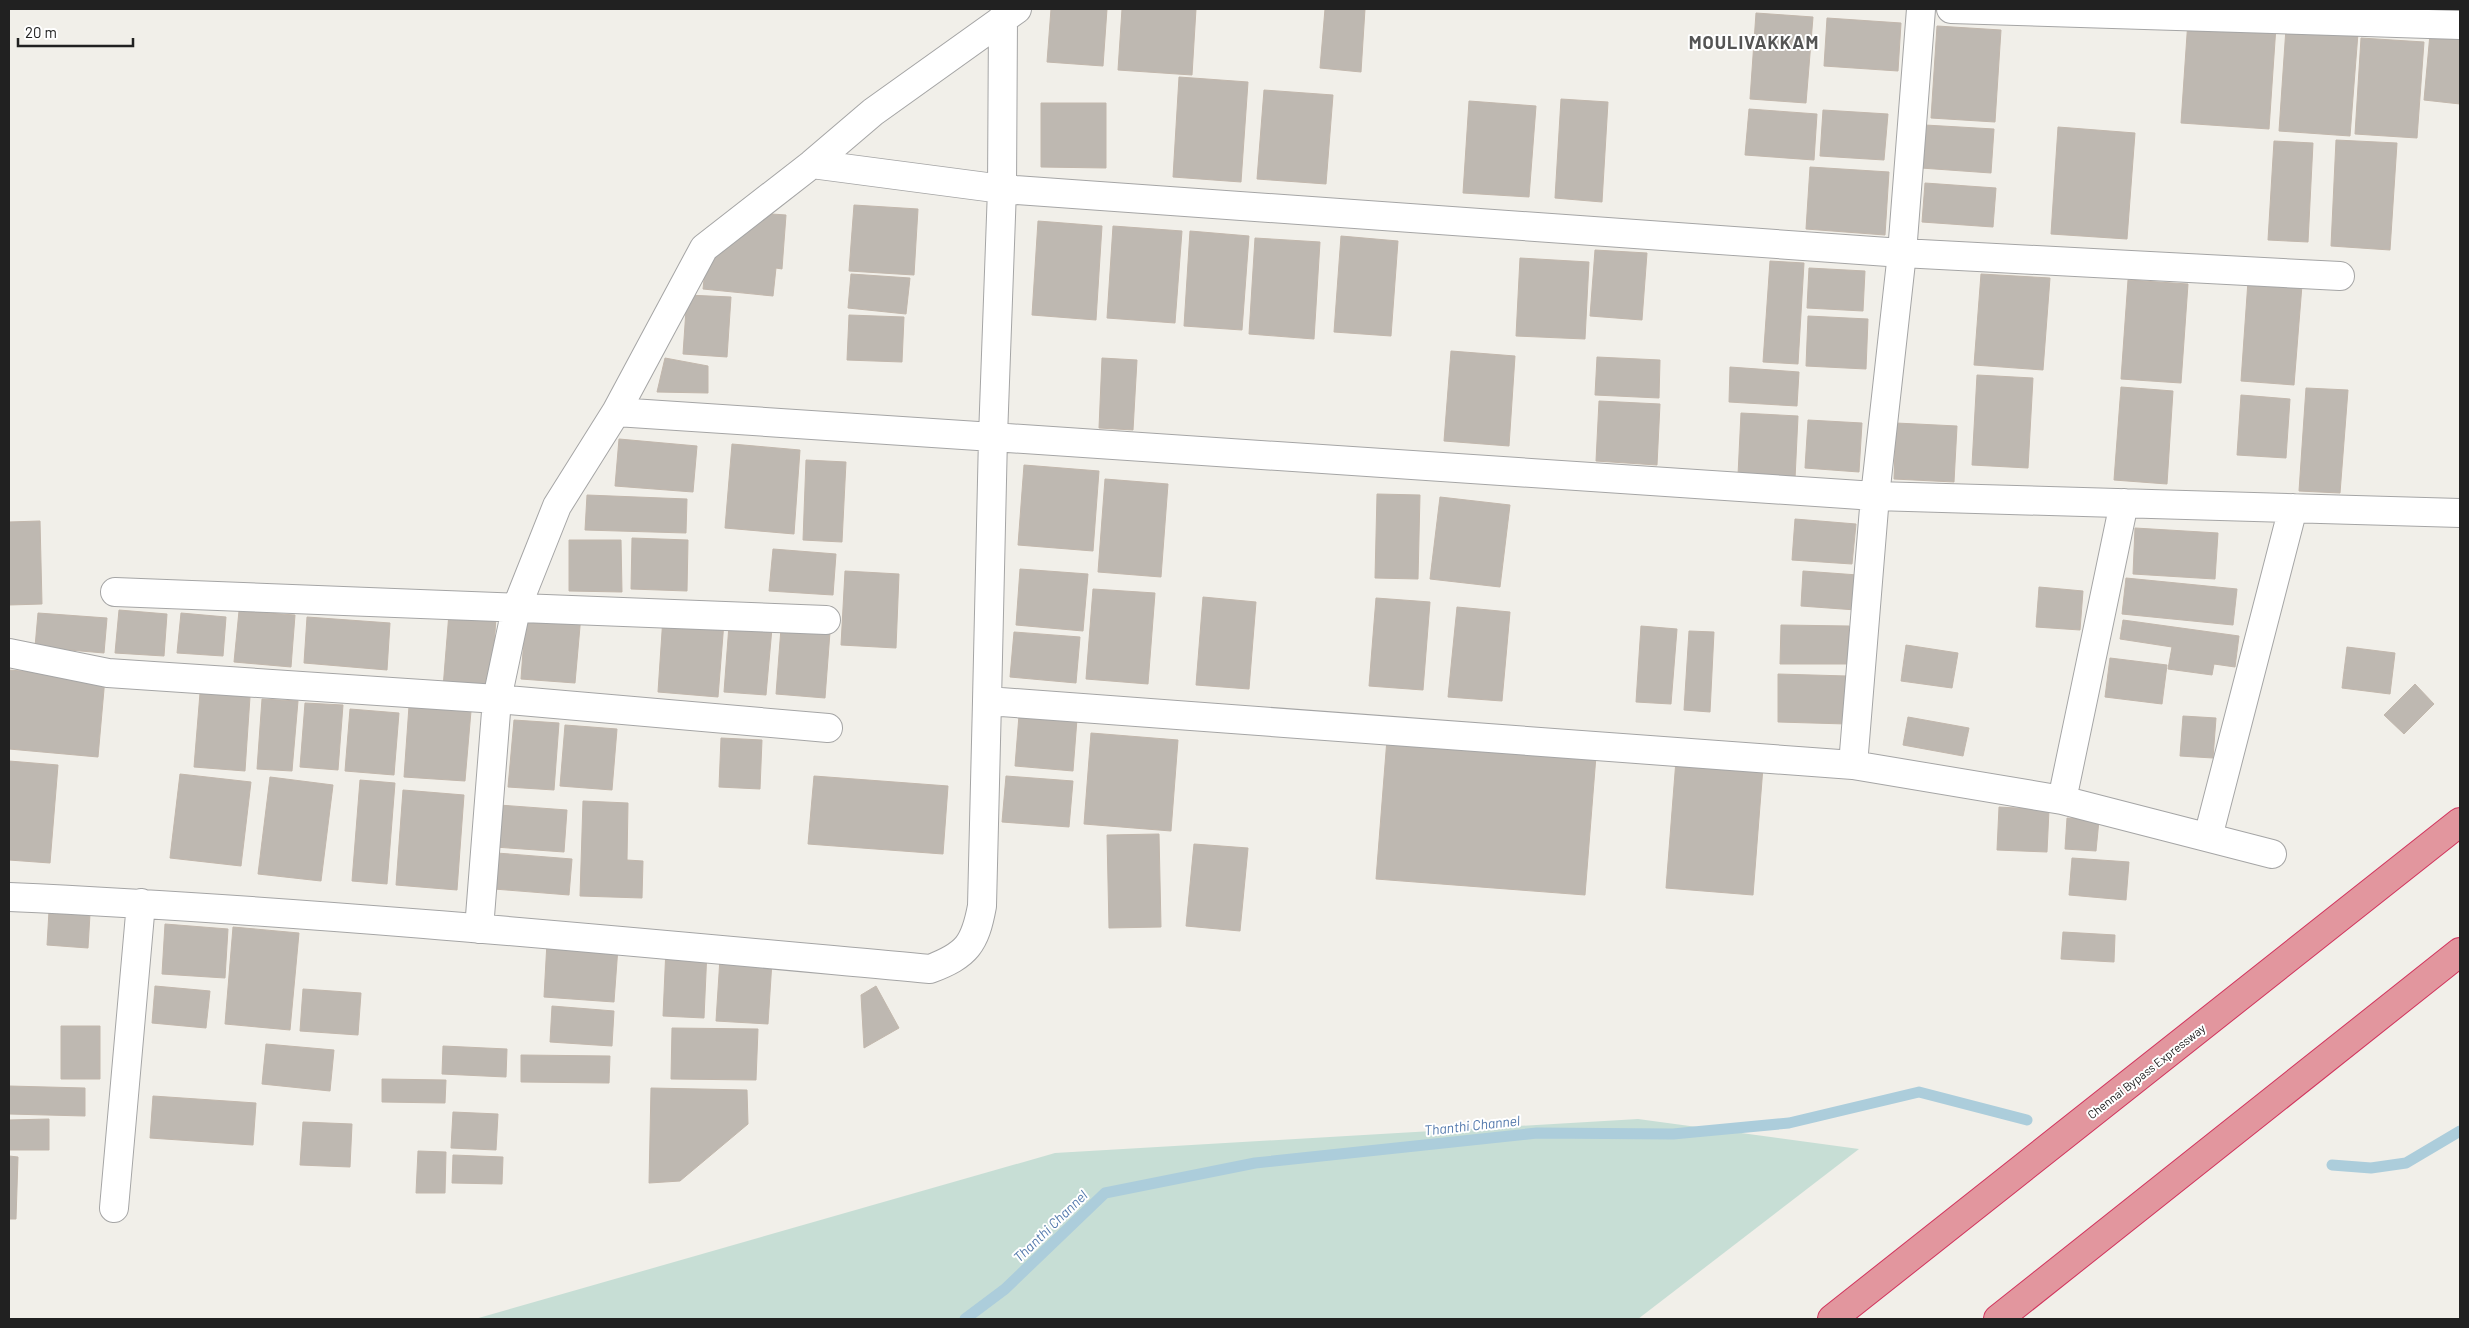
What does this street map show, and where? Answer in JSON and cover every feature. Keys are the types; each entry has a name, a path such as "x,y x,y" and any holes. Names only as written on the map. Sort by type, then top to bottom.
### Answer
{"highway":[{"name":"Chennai Bypass Expressway","path":"1832,1319 2460,822"},
{"path":"1998,1319 2460,952"}],"street":[{"path":"1853,765 1875,496 1902,253 1921,9"},
{"path":"1951,9 2460,25"},
{"path":"479,929 497,699 516,609 557,506 616,412 704,248 812,164 873,112 1010,13"},
{"path":"9,897 141,903 479,929 930,969 954,960 968,948 978,932 982,906 993,437 1010,13"},
{"path":"812,164 1002,189 1902,253 2340,276"},
{"path":"616,412 1875,496 2460,513"},
{"path":"2062,800 2124,503"},
{"path":"2208,837 2294,508"},
{"path":"115,592 826,620"},
{"path":"9,653 108,673 497,699 828,728"},
{"path":"987,701 1853,765 2062,800 2272,854"},
{"path":"114,1208 141,903"}],"green space":[{"path":"1638,1119 1859,1149 1638,1319 475,1319 1055,1153"}],"building":[{"path":"1051,9 1107,9 1103,66 1047,62"},
{"path":"1122,9 1196,9 1192,75 1118,70"},
{"path":"1325,9 1365,9 1361,72 1320,68"},
{"path":"1756,13 1813,17 1806,103 1750,99"},
{"path":"1827,18 1901,23 1898,71 1824,66"},
{"path":"2188,20 2276,26 2269,129 2181,123"},
{"path":"1937,26 2001,30 1995,122 1931,118"},
{"path":"2286,28 2358,33 2350,136 2279,131"},
{"path":"2430,34 2460,37 2460,104 2424,100"},
{"path":"2361,38 2424,42 2417,138 2355,134"},
{"path":"1179,77 1248,82 1241,182 1173,177"},
{"path":"1264,90 1333,95 1326,184 1257,179"},
{"path":"1561,99 1608,102 1602,202 1555,198"},
{"path":"1469,101 1536,106 1529,197 1463,193"},
{"path":"1041,103 1106,103 1106,168 1041,167"},
{"path":"1749,109 1817,114 1814,160 1745,155"},
{"path":"1823,110 1888,114 1884,160 1820,156"},
{"path":"1925,125 1994,129 1991,173 1921,168"},
{"path":"2058,127 2135,133 2127,239 2051,234"},
{"path":"2336,140 2397,143 2390,250 2331,246"},
{"path":"2274,141 2313,143 2308,242 2268,240"},
{"path":"1810,167 1889,172 1885,235 1806,229"},
{"path":"1925,183 1996,188 1993,227 1922,222"},
{"path":"854,205 918,209 914,275 849,271"},
{"path":"772,214 786,215 782,269 776,268 773,296 703,289 707,251"},
{"path":"1038,221 1102,226 1096,320 1032,315"},
{"path":"1113,226 1182,231 1175,323 1107,318"},
{"path":"1190,231 1249,236 1242,330 1184,326"},
{"path":"1341,236 1398,241 1391,336 1334,332"},
{"path":"1255,238 1320,242 1314,339 1249,334"},
{"path":"1595,250 1647,253 1642,320 1590,316"},
{"path":"1520,258 1589,262 1585,339 1516,336"},
{"path":"1770,261 1804,263 1798,364 1763,362"},
{"path":"1809,268 1865,271 1863,311 1807,308"},
{"path":"851,274 910,278 906,314 848,308"},
{"path":"1981,274 2050,278 2043,370 1974,365"},
{"path":"2128,280 2188,284 2181,383 2121,379"},
{"path":"2248,281 2302,285 2294,385 2241,381"},
{"path":"687,295 731,297 727,357 683,354"},
{"path":"849,315 904,317 902,362 847,360"},
{"path":"1808,316 1868,319 1866,369 1806,366"},
{"path":"1451,351 1515,356 1509,446 1444,441"},
{"path":"1597,357 1660,360 1659,398 1595,395"},
{"path":"665,358 708,366 708,393 657,392"},
{"path":"1102,358 1137,360 1133,430 1099,428"},
{"path":"1730,367 1799,372 1797,406 1729,402"},
{"path":"1977,375 2033,378 2028,468 1972,465"},
{"path":"2121,387 2173,391 2167,484 2114,480"},
{"path":"2306,388 2348,390 2340,493 2299,491"},
{"path":"2241,395 2290,399 2286,458 2237,455"},
{"path":"1599,401 1660,404 1657,465 1596,461"},
{"path":"1741,413 1798,416 1795,479 1738,475"},
{"path":"1808,420 1862,423 1859,472 1805,468"},
{"path":"1896,423 1957,426 1954,482 1894,479"},
{"path":"619,439 697,446 693,492 615,486"},
{"path":"732,444 800,450 794,534 725,528"},
{"path":"806,460 846,462 842,542 803,540"},
{"path":"1024,465 1099,471 1093,551 1018,545"},
{"path":"1105,479 1168,484 1161,577 1098,572"},
{"path":"1377,494 1420,495 1418,579 1375,578"},
{"path":"587,495 687,499 686,533 585,530"},
{"path":"1440,497 1510,505 1500,587 1430,579"},
{"path":"1795,519 1856,524 1852,564 1792,560"},
{"path":"40,521 42,604 9,605 9,522"},
{"path":"2135,528 2218,533 2215,579 2133,574"},
{"path":"632,538 688,540 687,591 631,589"},
{"path":"569,540 621,540 622,592 569,591"},
{"path":"773,549 836,554 833,595 769,591"},
{"path":"1020,569 1088,574 1083,631 1016,625"},
{"path":"845,571 899,574 896,648 841,645"},
{"path":"1803,571 1858,575 1856,610 1801,606"},
{"path":"2126,578 2237,589 2233,625 2122,614"},
{"path":"2039,587 2083,591 2080,630 2036,627"},
{"path":"1093,589 1155,593 1148,684 1086,679"},
{"path":"1203,597 1256,602 1249,689 1196,685"},
{"path":"1376,598 1430,602 1423,690 1369,686"},
{"path":"1457,607 1510,612 1502,701 1448,697"},
{"path":"119,610 167,614 164,656 115,653"},
{"path":"239,611 295,615 291,667 234,662"},
{"path":"526,611 581,615 575,683 521,679"},
{"path":"38,613 107,618 104,653 35,647"},
{"path":"181,613 226,617 223,656 177,653"},
{"path":"449,613 496,617 491,692 443,688"},
{"path":"307,617 390,623 387,670 304,663"},
{"path":"663,617 724,622 718,697 658,692"},
{"path":"2123,620 2239,636 2235,667 2214,664 2212,675 2168,669 2172,647 2120,639"},
{"path":"729,625 772,628 766,695 724,692"},
{"path":"1781,625 1849,626 1849,664 1780,664"},
{"path":"1641,626 1677,629 1671,704 1636,702"},
{"path":"781,628 830,632 825,698 776,694"},
{"path":"1689,631 1714,632 1710,712 1684,710"},
{"path":"1014,632 1080,637 1076,683 1010,677"},
{"path":"1906,645 1958,653 1952,688 1901,681"},
{"path":"2347,647 2395,653 2390,694 2342,688"},
{"path":"2110,658 2167,665 2162,704 2105,697"},
{"path":"9,670 105,678 98,757 9,749"},
{"path":"1778,674 1847,676 1846,724 1778,722"},
{"path":"2415,684 2434,704 2404,734 2384,715"},
{"path":"200,693 250,697 245,771 194,767"},
{"path":"262,699 298,701 292,771 257,769"},
{"path":"305,703 343,705 338,770 300,767"},
{"path":"409,706 471,711 465,781 404,777"},
{"path":"350,709 399,713 394,775 345,771"},
{"path":"1019,715 1077,719 1073,771 1015,766"},
{"path":"2183,716 2216,718 2213,758 2180,756"},
{"path":"1908,717 1969,728 1963,756 1903,745"},
{"path":"514,720 559,723 554,790 508,787"},
{"path":"565,725 617,729 612,790 560,786"},
{"path":"1091,733 1178,740 1171,831 1084,824"},
{"path":"721,738 762,740 760,789 719,787"},
{"path":"1387,739 1596,756 1585,895 1376,879"},
{"path":"1676,760 1763,767 1753,895 1666,888"},
{"path":"9,761 58,765 50,863 9,860"},
{"path":"180,774 251,782 241,866 170,858"},
{"path":"814,776 948,786 943,854 808,844"},
{"path":"1006,776 1073,781 1069,827 1002,822"},
{"path":"270,777 333,785 321,881 258,874"},
{"path":"360,780 395,783 387,884 352,881"},
{"path":"403,790 464,795 457,890 396,885"},
{"path":"583,801 628,803 627,860 643,861 642,898 580,896"},
{"path":"499,805 567,810 564,852 495,847"},
{"path":"1999,807 2049,810 2047,852 1997,850"},
{"path":"2067,818 2099,820 2096,851 2065,849"},
{"path":"1159,834 1161,927 1109,928 1107,835"},
{"path":"1194,844 1248,848 1240,931 1186,926"},
{"path":"497,853 572,859 569,895 494,889"},
{"path":"2072,858 2129,862 2126,900 2069,895"},
{"path":"49,911 90,914 88,948 47,945"},
{"path":"165,924 228,929 225,978 162,974"},
{"path":"233,927 299,933 290,1030 225,1024"},
{"path":"2063,932 2115,935 2114,962 2061,959"},
{"path":"547,942 618,947 614,1002 544,997"},
{"path":"666,948 707,950 704,1018 663,1016"},
{"path":"720,958 772,961 768,1024 716,1021"},
{"path":"155,986 210,991 206,1028 152,1023"},
{"path":"876,986 899,1028 864,1048 861,995"},
{"path":"303,989 361,993 358,1035 300,1031"},
{"path":"552,1006 614,1011 612,1046 550,1042"},
{"path":"61,1026 100,1026 100,1079 61,1079"},
{"path":"672,1028 758,1029 756,1080 671,1079"},
{"path":"266,1044 334,1050 330,1091 262,1084"},
{"path":"443,1046 507,1049 506,1077 442,1074"},
{"path":"521,1055 610,1056 609,1083 521,1082"},
{"path":"382,1079 446,1080 445,1103 382,1102"},
{"path":"9,1086 85,1088 85,1116 9,1114"},
{"path":"651,1088 747,1090 748,1124 680,1181 649,1183"},
{"path":"153,1096 256,1103 253,1145 150,1138"},
{"path":"453,1112 498,1114 496,1150 451,1148"},
{"path":"49,1119 49,1150 9,1150 9,1120"},
{"path":"303,1122 352,1124 350,1167 300,1165"},
{"path":"418,1151 446,1152 445,1193 416,1193"},
{"path":"453,1155 503,1157 502,1184 452,1183"},
{"path":"9,1156 18,1157 16,1219 9,1219"}],"waterway":[{"name":"Thanthi Channel","path":"965,1319 1005,1289 1105,1193 1255,1163 1537,1133 1673,1134 1789,1123 1919,1092 2027,1120"},
{"name":"Thanthi Channel","path":"2332,1165 2371,1168 2406,1163 2460,1131"}],"district":[{"name":"MOULIVAKKAM","path":"1754,42"}]}
